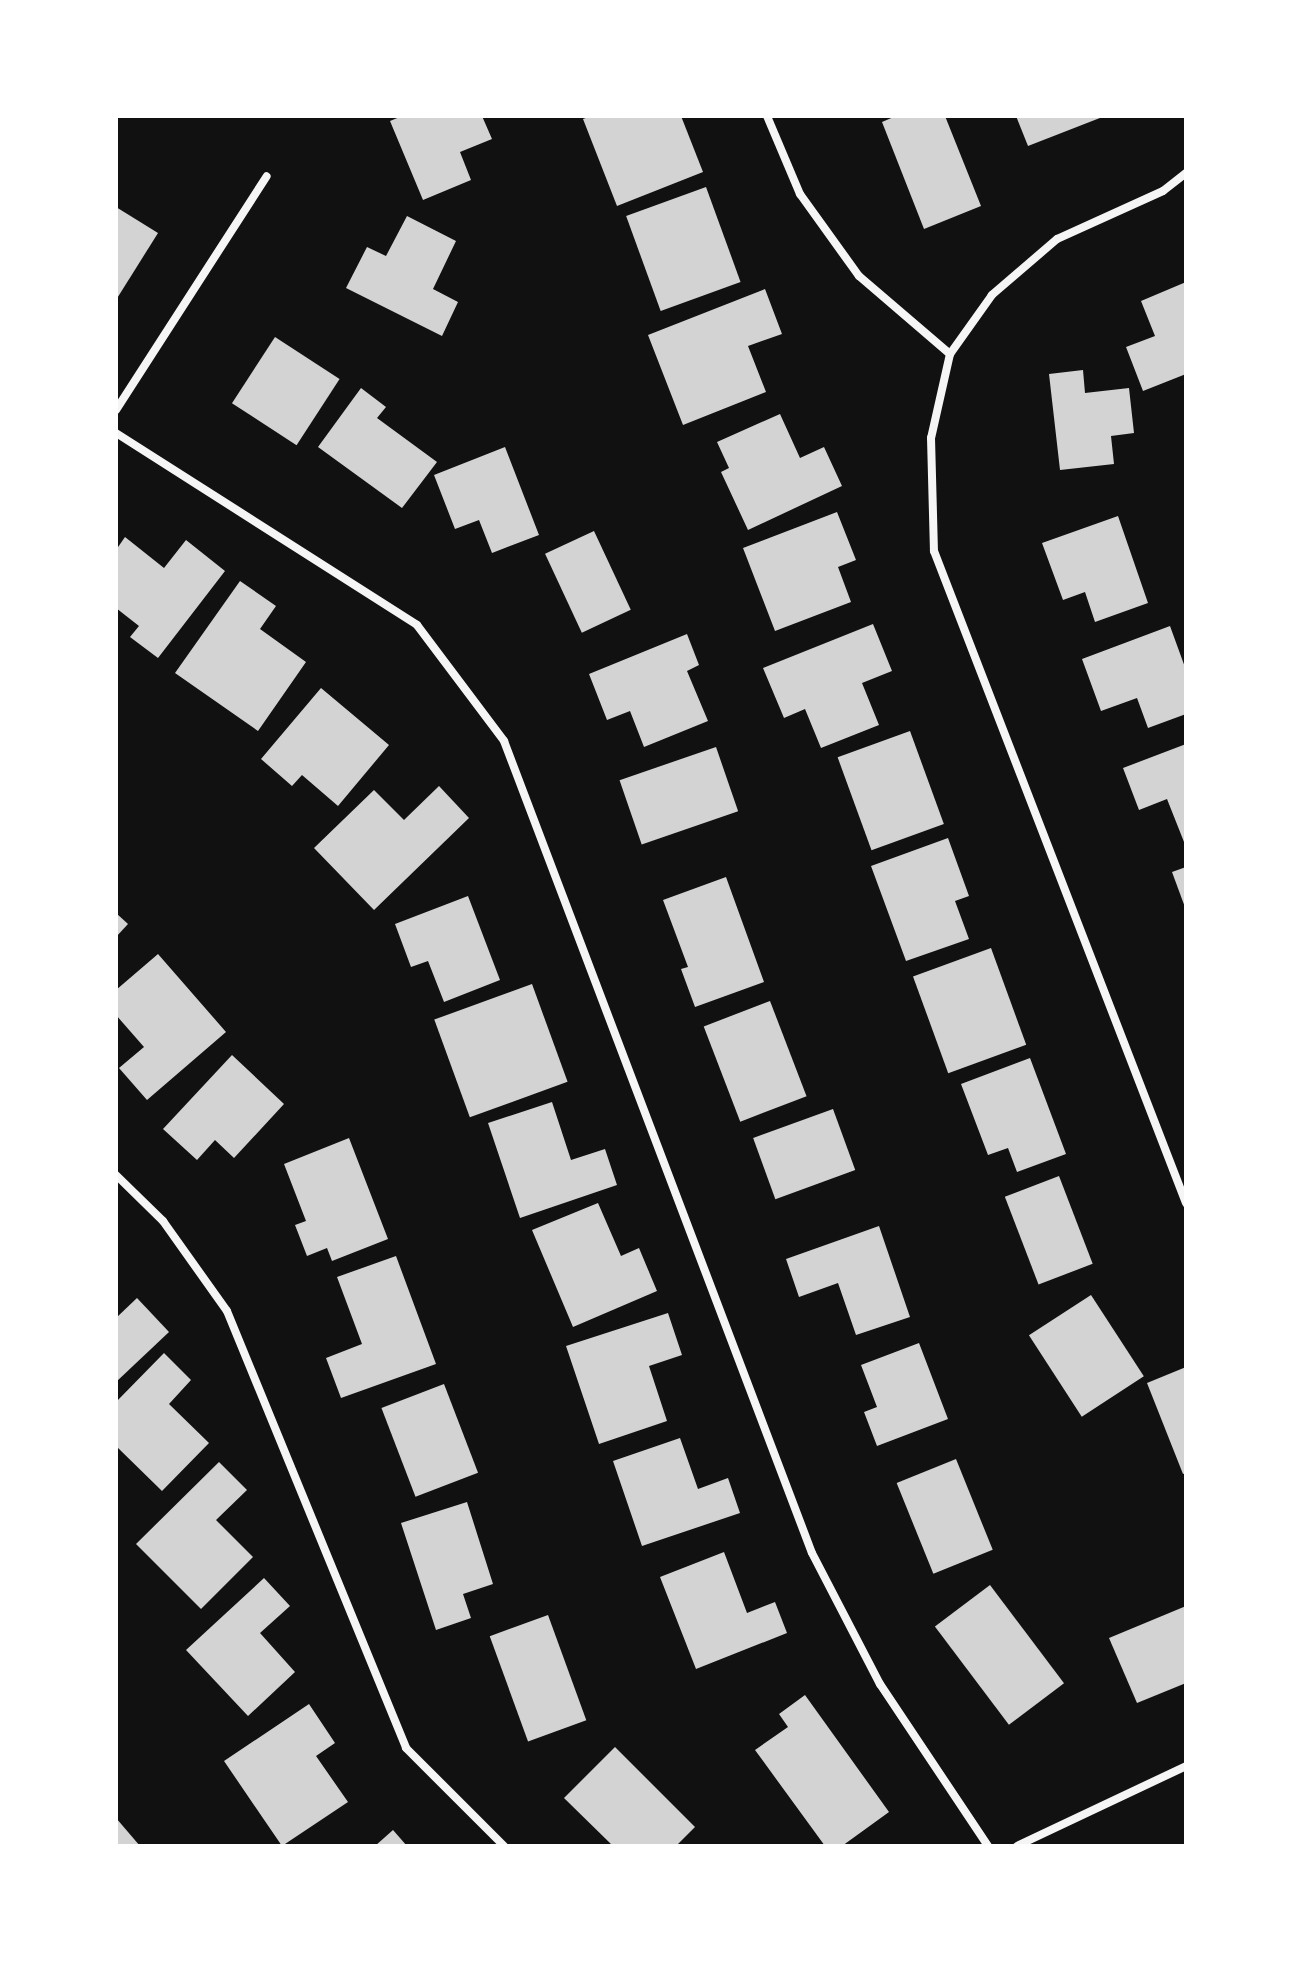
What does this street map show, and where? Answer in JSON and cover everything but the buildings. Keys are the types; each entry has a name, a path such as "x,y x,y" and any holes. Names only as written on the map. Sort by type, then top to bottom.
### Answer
{"street":[{"path":"767,116 800,194 859,276 950,354"},
{"path":"1186,173 1163,191 1057,239 992,295 950,354 931,438 934,551 1186,1203"},
{"path":"116,410 267,176"},
{"path":"116,433 417,625 504,741 812,1553 880,1684 988,1846"},
{"path":"116,1175 163,1221 227,1311 406,1748 504,1846"},
{"path":"1017,1846 1186,1766"}]}
